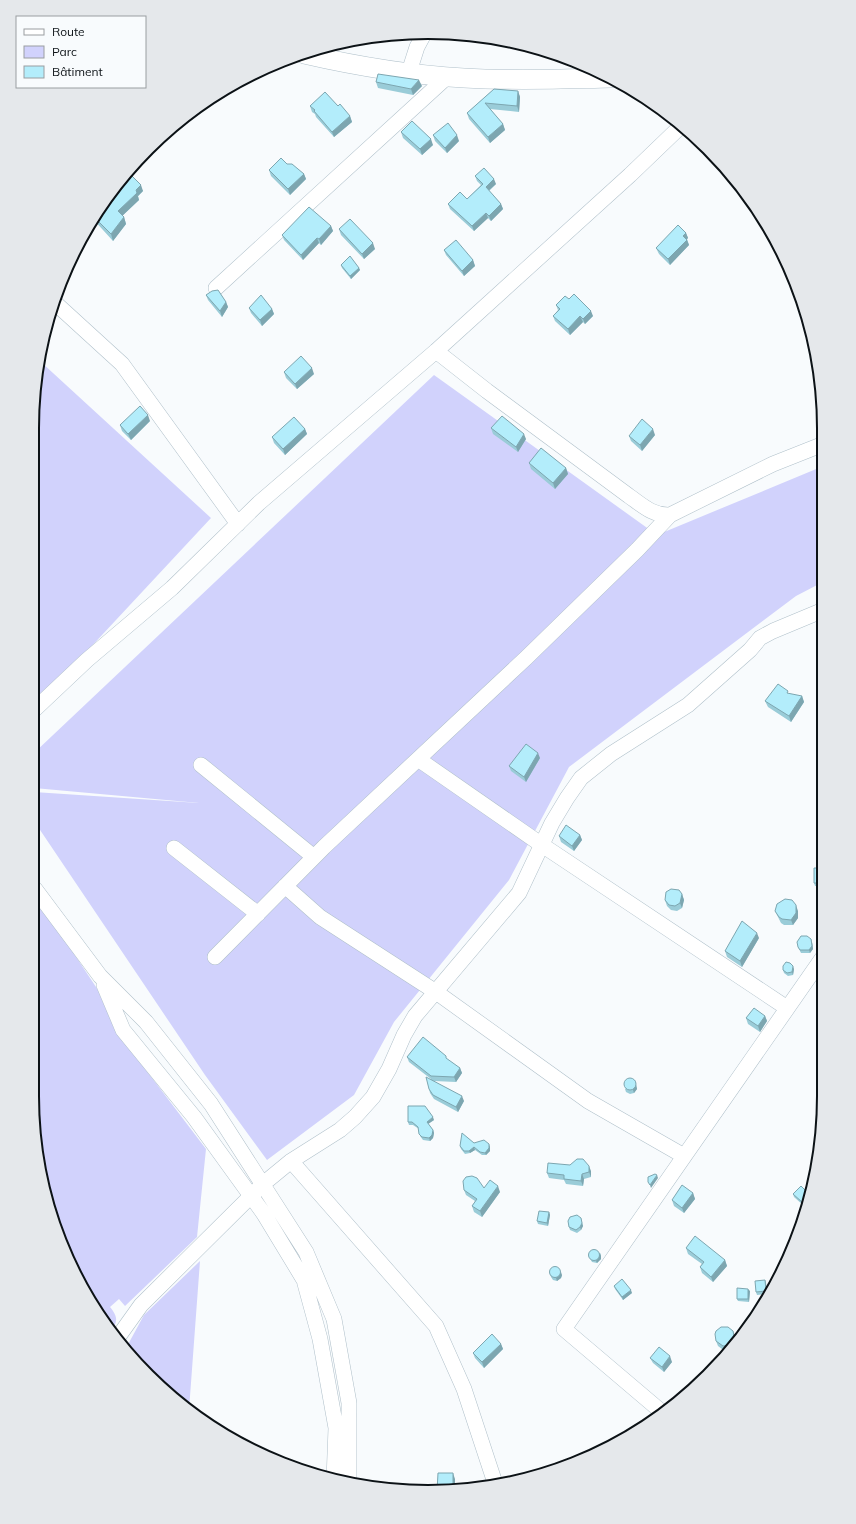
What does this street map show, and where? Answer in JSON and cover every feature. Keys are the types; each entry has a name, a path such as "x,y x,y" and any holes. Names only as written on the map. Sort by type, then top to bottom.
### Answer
{"street":[{"path":"409,72 417,47 421,39"},
{"path":"314,56 334,61 448,76 516,79 598,78"},
{"path":"216,288 448,76"},
{"path":"39,705 87,660 172,588 238,524 304,464 436,351 630,175 677,130"},
{"path":"59,306 122,364 238,524"},
{"path":"436,351 487,391 652,512 662,515 670,515"},
{"path":"214,957 314,857 526,658 637,550 670,515 773,464 817,447"},
{"path":"120,1334 141,1305 251,1196 291,1161 340,1130 355,1117 373,1097 389,1069 404,1035 415,1016 520,893 552,823 581,778 611,754 688,705 750,650 760,638 817,613"},
{"path":"418,759 542,845 787,1008"},
{"path":"201,765 314,857"},
{"path":"174,848 258,914"},
{"path":"285,886 320,917 436,992 588,1101 684,1156"},
{"path":"39,896 100,976 146,1022 207,1098 264,1184 306,1252 334,1319 349,1403 349,1477"},
{"path":"659,1409 564,1329 817,966"},
{"path":"100,976 124,1030 194,1116 264,1214 304,1280 320,1339 336,1428 334,1474"},
{"path":"291,1161 436,1326 464,1389 494,1480"}],"green space":[{"path":"44,365 211,518 39,703 39,428"},
{"path":"434,375 657,535 817,469 817,585 796,596 569,767 509,880 394,1022 354,1095 267,1160 205,1075 39,828 39,792 199,803 39,788 39,748"},
{"path":"39,901 98,990 114,1028 206,1149 197,1237 125,1306 119,1299 110,1307 116,1316 114,1326 91,1290 79,1268 60,1221 46,1172 42,1147 39,1096"},
{"path":"200,1261 189,1404 153,1371 128,1344 144,1315"}],"building":[{"path":"378,74 419,80 411,89 376,82"},
{"path":"494,89 518,91 517,106 485,103 503,124 488,137 467,113"},
{"path":"325,92 338,106 340,104 350,116 332,132 314,111 315,110 310,106"},
{"path":"412,121 431,139 420,149 401,132"},
{"path":"448,123 457,135 445,148 433,135"},
{"path":"281,158 287,164 292,164 304,174 288,189 269,170"},
{"path":"484,168 494,179 486,187 501,204 489,216 486,213 472,226 448,204 460,192 467,199 483,184 475,176"},
{"path":"132,176 141,185 136,190 137,193 118,211 124,217 111,234 99,222 119,191"},
{"path":"309,207 331,226 301,255 282,235"},
{"path":"350,219 373,243 362,254 339,229"},
{"path":"678,225 686,233 683,236 687,240 668,259 656,248"},
{"path":"456,240 473,260 462,271 444,250"},
{"path":"350,256 359,268 350,276 341,265"},
{"path":"218,290 226,302 220,311 206,295 212,291"},
{"path":"574,294 591,311 583,319 580,316 568,329 553,316 560,309 556,305 565,296 569,299"},
{"path":"261,295 272,309 260,320 249,308"},
{"path":"301,356 312,368 295,384 284,372"},
{"path":"140,406 148,415 128,434 120,425"},
{"path":"502,416 524,434 516,447 491,428"},
{"path":"294,417 305,429 283,449 272,437"},
{"path":"642,419 653,429 640,445 629,436"},
{"path":"541,448 566,468 553,483 529,463"},
{"path":"778,684 788,691 787,693 802,696 789,716 765,701"},
{"path":"526,744 538,753 524,777 509,766"},
{"path":"566,825 580,835 572,846 559,836"},
{"path":"814,868 817,868 817,883 814,883"},
{"path":"671,889 679,890 682,894 680,903 675,906 669,905 665,900 666,892"},
{"path":"785,899 792,900 796,905 796,913 791,920 782,919 775,911 777,904"},
{"path":"742,921 757,933 740,961 725,951"},
{"path":"801,936 807,936 811,939 812,946 809,950 800,950 798,947 797,942"},
{"path":"786,962 793,966 792,972 787,973 783,970 783,966"},
{"path":"754,1008 765,1016 758,1026 746,1018"},
{"path":"423,1037 446,1056 446,1058 460,1068 454,1077 431,1076 407,1057"},
{"path":"426,1077 462,1096 456,1107 433,1095 429,1089"},
{"path":"628,1078 632,1078 636,1084 632,1090 628,1090 624,1086 624,1082"},
{"path":"408,1106 425,1106 433,1117 427,1122 433,1130 432,1135 429,1138 422,1137 419,1134 418,1127 412,1122 408,1122"},
{"path":"462,1133 474,1143 484,1140 489,1144 489,1148 485,1153 480,1152 474,1147 469,1151 464,1151 460,1146"},
{"path":"577,1159 583,1159 589,1166 589,1172 582,1174 581,1181 564,1179 564,1175 547,1173 548,1163 570,1165"},
{"path":"655,1174 657,1175 650,1185 648,1182 648,1177"},
{"path":"472,1176 477,1178 484,1188 490,1180 498,1186 480,1211 472,1206 477,1199 464,1190 463,1181 466,1177"},
{"path":"682,1185 693,1193 682,1208 672,1200"},
{"path":"801,1186 806,1191 802,1202 793,1194"},
{"path":"539,1211 549,1212 547,1223 537,1221"},
{"path":"577,1215 581,1218 582,1223 576,1230 569,1227 568,1221 570,1217"},
{"path":"695,1236 725,1260 711,1277 700,1267 704,1262 686,1248"},
{"path":"594,1249 598,1251 600,1255 598,1259 594,1261 590,1259 588,1255 590,1251"},
{"path":"553,1267 557,1267 559,1268 559,1276 553,1277 550,1274 550,1270"},
{"path":"622,1279 631,1290 622,1297 614,1286"},
{"path":"765,1280 766,1289 764,1291 756,1292 755,1281"},
{"path":"737,1288 748,1289 748,1299 737,1299"},
{"path":"721,1327 728,1327 733,1331 734,1336 726,1346 723,1346 716,1341 716,1331"},
{"path":"492,1334 501,1344 482,1362 473,1353"},
{"path":"659,1347 670,1356 662,1367 650,1358"},
{"path":"438,1473 453,1473 453,1484 437,1485"}]}
